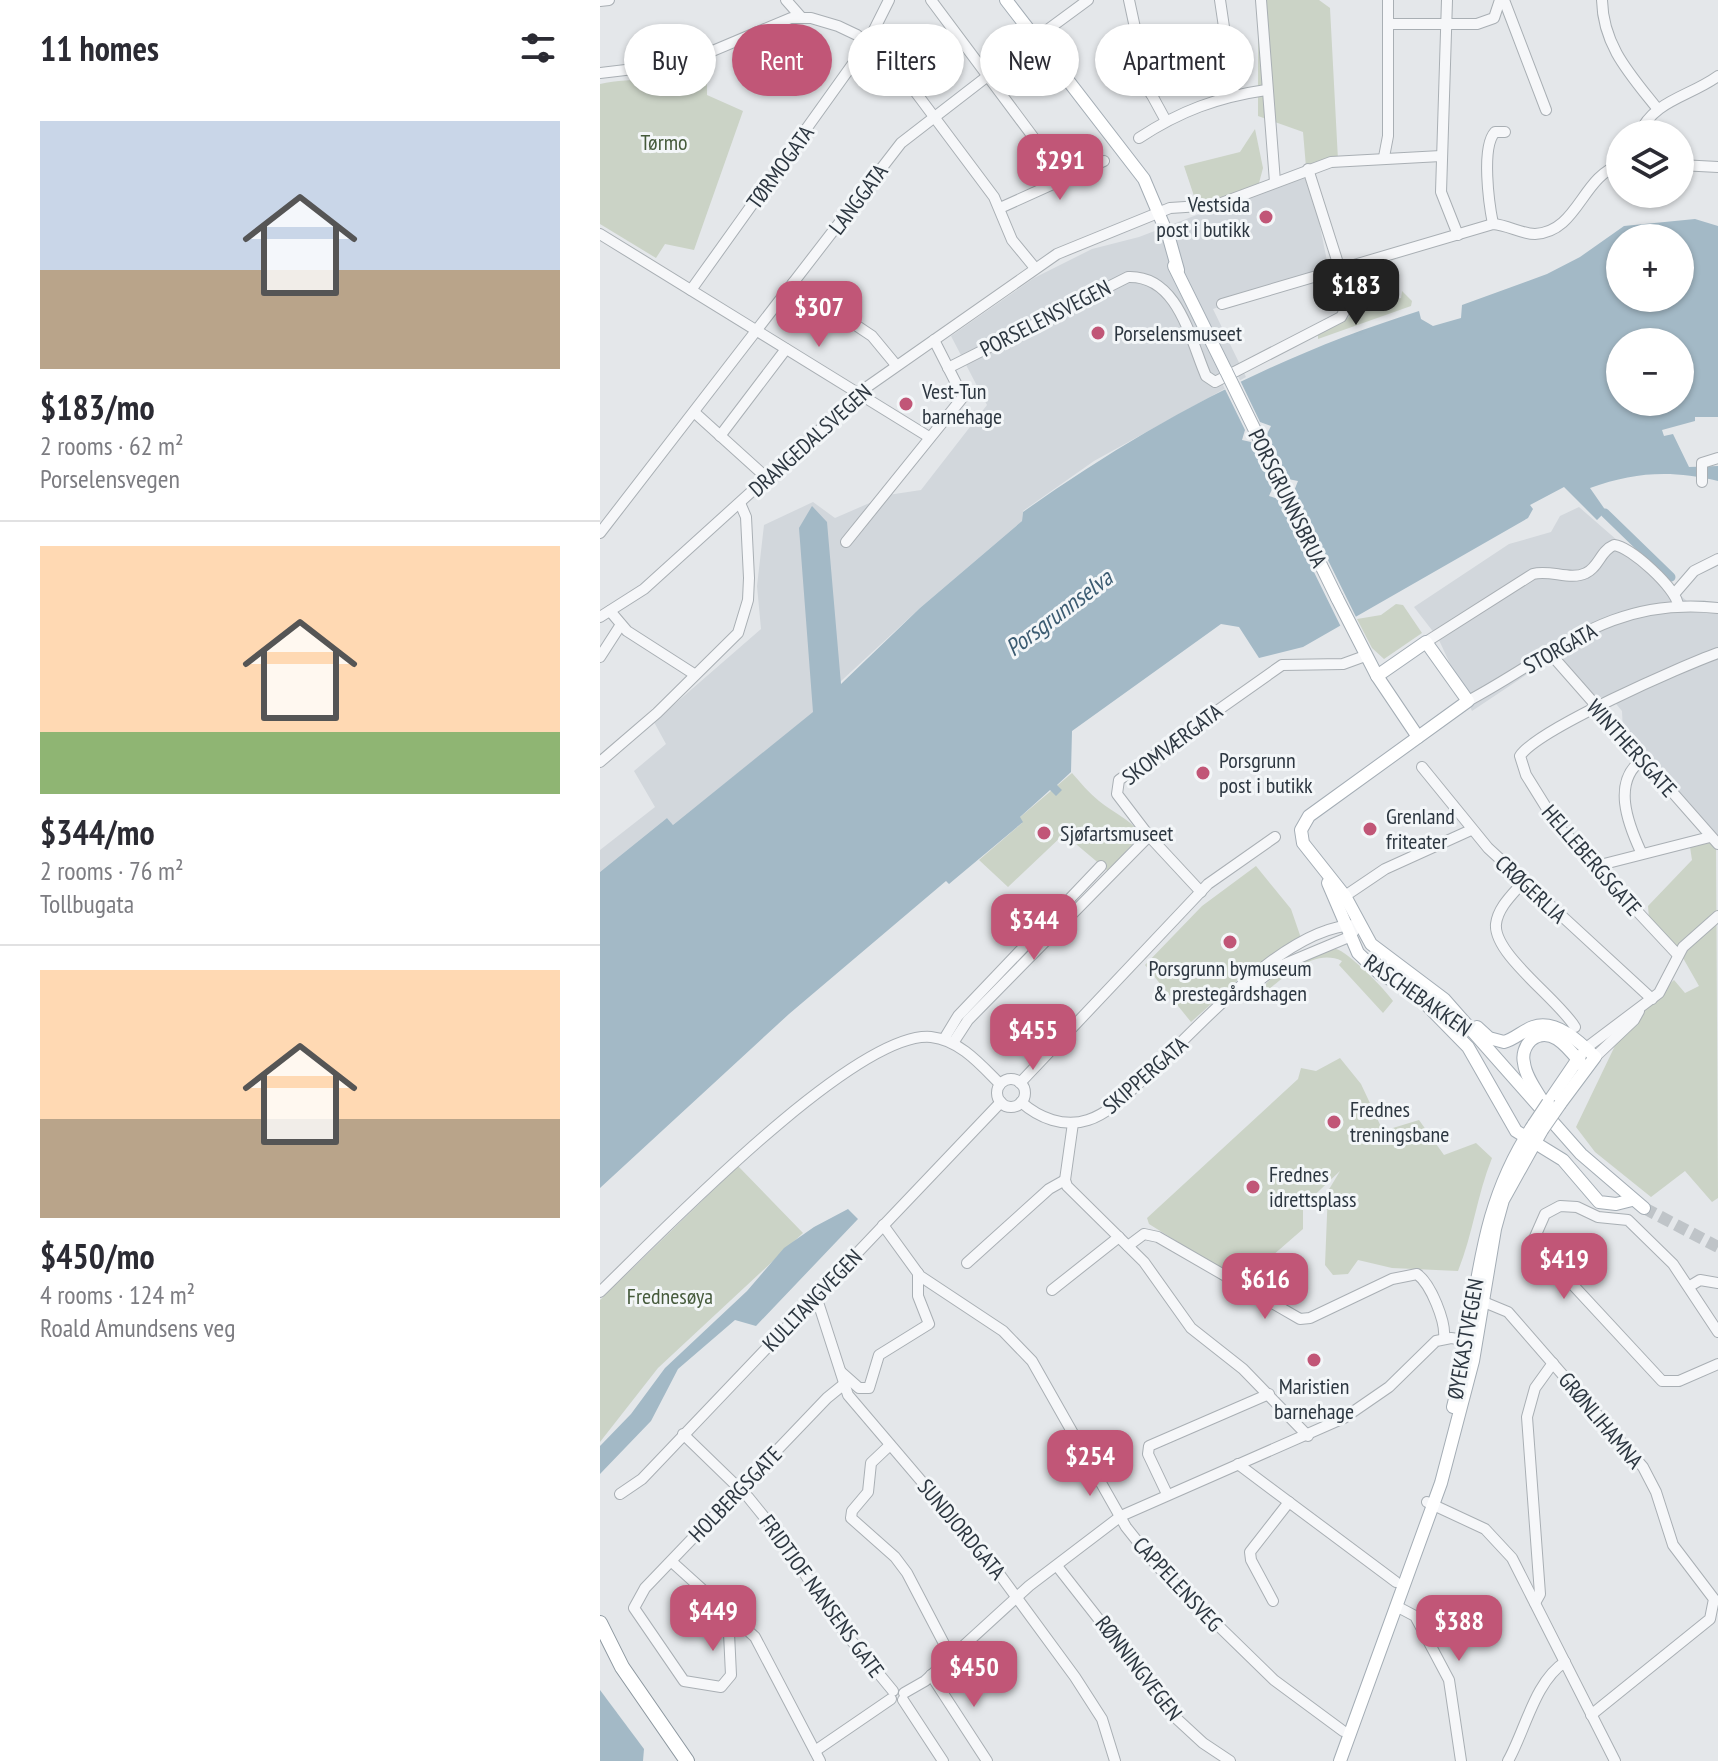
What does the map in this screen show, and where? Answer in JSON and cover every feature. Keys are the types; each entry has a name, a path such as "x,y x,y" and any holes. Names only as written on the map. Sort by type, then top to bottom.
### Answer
{"highway":[{"path":"600,1623 618,1659"},
{"path":"600,1635 687,1761"}],"main road":[{"name":"PORSGRUNNSBRUA","path":"1006,0 1024,24"},
{"name":"PORSGRUNNSBRUA","path":"1078,96 1120,151 1155,213 1226,371 1377,676"},
{"path":"1418,737 1377,676 1426,642 1468,701"},
{"name":"STORGATA","path":"1418,737 1468,701"},
{"name":"RASCHEBAKKEN","path":"1418,737 1305,820 1301,830 1303,843 1333,891 1349,937 1372,967 1441,1008 1477,1038"},
{"name":"RASCHEBAKKEN","path":"1319,866 1345,896 1379,953 1444,999 1543,1126 1644,1208"},
{"path":"1415,993 1468,1047 1516,1131 1563,1160 1599,1202 1616,1204 1632,1200"},
{"path":"1444,999 1494,1040 1510,1041 1530,1029 1549,1026 1591,1053 1557,1098 1543,1126 1530,1140"},
{"path":"1543,1126 1528,1075 1525,1050 1533,1039 1550,1036 1563,1043 1581,1064"},
{"path":"1501,1107 1513,1158"},
{"name":"ØYEKASTVEGEN","path":"1340,1761 1431,1503 1472,1341 1490,1212 1513,1158 1530,1140"},
{"name":"ØYEKASTVEGEN","path":"1478,1300 1503,1200 1530,1140"}],"street":[{"path":"600,1 609,0"},
{"path":"786,0 801,17"},
{"name":"TØRMOGATA","path":"877,24 889,0"},
{"path":"931,0 980,63"},
{"path":"1055,24 1088,0"},
{"path":"1129,0 1135,24"},
{"path":"1220,0 1223,24"},
{"path":"1261,0 1275,182"},
{"path":"1384,157 1388,136 1388,0"},
{"path":"1447,0 1441,192 1458,235"},
{"path":"1388,24 1477,24 1494,18 1502,0"},
{"path":"1502,0 1533,71 1546,110"},
{"path":"1602,0 1604,24 1620,62 1656,107"},
{"path":"600,73 677,65 717,52 779,22 801,17 838,26 848,32"},
{"name":"TØRMOGATA","path":"691,290 848,71"},
{"path":"1648,120 1656,107 1684,97 1718,76"},
{"name":"LANGGATA","path":"600,533 901,143 980,82"},
{"path":"1254,92 1266,90"},
{"path":"919,96 1000,208 1012,240 1035,268"},
{"path":"1004,96 1066,181"},
{"path":"1152,96 1166,121"},
{"path":"1139,138 1187,110 1231,96"},
{"path":"1493,224 1487,193 1489,141 1495,132 1505,132"},
{"name":"DRANGEDALSVEGEN","path":"605,614 644,589 859,394 1035,268 1086,241 1155,213 1179,206 1216,205 1308,169 1347,158 1441,156"},
{"path":"1000,208 1066,181 1104,161"},
{"path":"1694,166 1718,167"},
{"name":"PORSELENSVEGEN","path":"948,368 1105,286 1138,277 1155,281 1167,292 1206,376 1221,382 1346,312 1350,301 1308,169"},
{"path":"1222,304 1493,224 1533,234 1548,231 1567,219 1593,180 1606,170"},
{"path":"600,234 929,437"},
{"path":"793,283 872,336 896,365"},
{"path":"846,542 963,397 934,340"},
{"path":"720,436 786,349"},
{"path":"694,412 767,478"},
{"path":"1702,482 1702,463 1718,458"},
{"path":"602,756 657,713 738,633 745,616 749,589 747,533 740,503"},
{"path":"1426,642 1533,574 1550,571 1577,576 1588,572 1603,552 1614,545 1628,549 1675,593 1678,605"},
{"path":"1675,593 1694,571 1718,559"},
{"name":"STORGATA","path":"1468,701 1548,651 1612,621 1652,608 1678,605 1718,608"},
{"path":"605,614 694,674"},
{"path":"600,657 620,626"},
{"name":"WINTHERSGATE","path":"1548,651 1714,840"},
{"path":"1596,708 1718,653"},
{"name":"SKOMVÆRGATA","path":"1201,892 1149,836 1117,794 1119,780 1282,665 1305,662 1343,664 1365,656"},
{"name":"HELLEBERGSGATE","path":"1596,708 1535,742 1520,756 1533,787 1559,828 1600,865 1622,895 1678,955"},
{"path":"1641,852 1624,798 1631,772 1643,759"},
{"name":"CRØGERLIA","path":"1422,767 1471,830 1523,882 1652,999"},
{"path":"1345,896 1385,869 1471,830"},
{"path":"948,1041 1149,836"},
{"path":"1020,1083 1201,892 1275,837"},
{"path":"1600,865 1641,852 1714,840"},
{"path":"948,1041 958,1016 1101,866"},
{"path":"1523,882 1500,910 1496,922 1499,943 1575,1027"},
{"path":"1591,1053 1634,1020 1664,987 1688,940 1718,916"},
{"path":"1343,924 1360,925"},
{"name":"SKIPPERGATA","path":"1073,1123 1089,1120 1108,1110 1264,965 1343,924"},
{"name":"SKIPPERGATA","path":"1219,1009 1275,968 1349,937 1360,925"},
{"path":"600,1292 799,1105 900,1043 920,1037 948,1041 1000,1084"},
{"path":"1021,1102 1024,1090 1020,1083 1008,1079 1000,1084 997,1093 1001,1102 1009,1106 1021,1102 1056,1121 1073,1123 1065,1180 1076,1196 1144,1262 1191,1328 1269,1394 1308,1436"},
{"name":"KULLTANGVEGEN","path":"620,1494 642,1479 1001,1102"},
{"path":"967,1263 1049,1189 1065,1180"},
{"path":"1718,1332 1690,1286 1636,1224 1609,1219 1577,1207 1560,1206 1545,1214 1534,1239 1662,1381 1679,1381 1718,1364"},
{"name":"CAPPELENSVEG","path":"883,1225 918,1273 1003,1331 1032,1361 1121,1516 1157,1566 1287,1691 1343,1731"},
{"path":"1128,1246 1144,1234 1158,1237 1300,1319 1310,1318 1410,1273 1423,1279 1445,1328 1444,1338"},
{"path":"1052,1290 1119,1237"},
{"name":"CAPPELENSVEG","path":"839,1370 859,1388 869,1388 879,1355 929,1324 918,1296 918,1273"},
{"path":"1690,1286 1700,1280 1718,1283"},
{"name":"SUNDJORDGATA","path":"816,1296 843,1385 1017,1596 1096,1708 1115,1761"},
{"name":"GRØNLIHAMNA","path":"1478,1300 1508,1312 1650,1478 1673,1545 1710,1591 1714,1612 1693,1634 1591,1715"},
{"path":"672,1562 755,1637 818,1756 931,1675 1017,1596 1121,1516 1308,1436 1373,1398 1427,1347 1444,1338 1472,1341"},
{"path":"1535,1603 1540,1594 1527,1417 1535,1388 1553,1363"},
{"name":"HOLBERGSGATE","path":"728,1612 731,1675 728,1683 721,1687 689,1684 634,1608 637,1597 827,1398 843,1385"},
{"path":"1167,1494 1148,1454 1149,1446 1269,1394"},
{"name":"FRIDTJOF NANSENS GATE","path":"683,1434 740,1489 788,1545 837,1623 898,1696 943,1761"},
{"path":"890,1445 871,1463 867,1495 852,1511 851,1518 901,1564 951,1657"},
{"path":"1238,1464 1396,1582"},
{"path":"1273,1601 1251,1560 1250,1552 1289,1502"},
{"path":"1431,1503 1471,1520 1500,1543 1535,1603 1615,1761"},
{"name":"RØNNINGVEGEN","path":"1057,1566 1177,1719 1229,1761"},
{"path":"1396,1606 1415,1616 1449,1680 1461,1761"},
{"path":"1508,1761 1554,1670 1565,1662"},
{"path":"931,1675 987,1761"}],"shaded area":[{"path":"1309,172 1328,266 1320,273 1213,309 1246,377 1094,461 1023,511 1022,521 920,608 813,707 814,712 673,825 667,818 600,872 600,850 655,807 634,771 666,744 654,722 761,629 757,586 764,525 813,502 835,518 888,495 921,490 987,405 951,336 1034,278 1092,249 1139,237"},
{"path":"1579,507 1688,602 1718,608 1718,842 1623,732 1622,711 1612,699 1592,696 1553,657 1472,711 1438,638 1414,607 1509,544 1551,532 1560,516"}],"green space":[{"path":"1258,0 1319,0 1330,8 1338,160 1306,167 1303,132 1258,116"},
{"name":"Tørmo","path":"624,80 624,96 709,96 743,111 694,250 665,244 656,258 600,224 600,84"},
{"path":"1255,129 1263,168 1259,183 1212,202 1196,202 1184,166 1240,152"},
{"path":"1402,291 1412,301 1411,306 1318,339 1318,335 1348,318 1354,308 1401,298"},
{"path":"1396,604 1403,605 1422,633 1384,659 1372,648 1357,619 1381,615"},
{"path":"1072,773 1095,798 1126,819 1140,833 1138,838 1108,871 1064,834 1008,887 979,860 1022,823 1019,818"},
{"path":"1716,839 1718,1198 1712,1202 1685,1171 1651,1197 1595,1152 1576,1127 1624,1027 1674,980 1685,993 1699,986 1679,951 1649,919 1648,906 1692,860 1690,847"},
{"name":"Porsgrunn bymuseum & prestegårdshagen","path":"1256,866 1291,909 1301,938 1248,971 1191,1022 1145,965 1202,906"},
{"path":"1336,949 1366,971 1393,1001 1383,1013 1339,965 1342,961 1330,958 1318,959 1295,969 1256,999 1268,981 1278,973 1314,955"},
{"path":"1340,1058 1361,1084 1383,1131 1419,1120 1444,1155 1476,1143 1492,1158 1458,1271 1392,1268 1358,1260 1348,1274 1333,1275 1325,1265 1328,1191 1340,1171 1303,1206 1303,1229 1242,1282 1149,1224 1147,1218 1298,1079 1301,1068 1316,1071"},
{"name":"Frednesøya","path":"738,1166 803,1233 658,1368 600,1442 600,1300"}],"water":[{"name":"Porsgrunnselva","path":"1695,219 1718,226 1718,417 1695,417 1695,421 1662,430 1664,436 1673,434 1689,467 1718,466 1718,481 1653,474 1590,488 1606,511 1597,520 1564,487 1530,505 1533,509 1528,518 1303,647 1259,658 1239,627 1221,624 1072,731 1071,772 1057,785 1062,790 1056,796 1050,790 1020,817 1023,822 949,884 946,881 789,1014 600,1188 600,872 667,818 673,825 813,712 799,528 812,506 827,522 841,684 920,608 1022,521 1023,512 1165,422 1214,395 1314,349 1419,311 1421,319 1433,326 1461,318 1462,305 1547,274 1606,239 1606,312 1694,312 1694,224 1644,224"},
{"path":"848,1209 858,1219 756,1326 735,1320 678,1369 651,1421 600,1474 600,1446 631,1414 665,1368 747,1291 784,1248"},
{"path":"600,1690 644,1749 643,1761 600,1761"}],"pier":[{"path":"1238,376 1260,422 1271,426 1267,434 1288,479 1298,481 1294,491 1357,619 1341,627 1278,499 1269,496 1273,487 1251,442 1242,440 1245,430 1222,383"}],"waterway":[{"path":"1605,513 1671,577"}],"tunnel":[{"path":"1644,1208 1718,1247"}],"place":[{"name":"Vestsida post i butikk","path":"1266,217"},
{"name":"Porselensmuseet","path":"1098,333"},
{"name":"Vest-Tun barnehage","path":"906,404"},
{"name":"Porsgrunn post i butikk","path":"1203,773"},
{"name":"Grenland friteater","path":"1370,829"},
{"name":"Sjøfartsmuseet","path":"1044,833"},
{"name":"Porsgrunn bymuseum & prestegårdshagen","path":"1230,942"},
{"name":"Frednes treningsbane","path":"1334,1122"},
{"name":"Frednes idrettsplass","path":"1253,1187"},
{"name":"Maristien barnehage","path":"1314,1360"}]}
